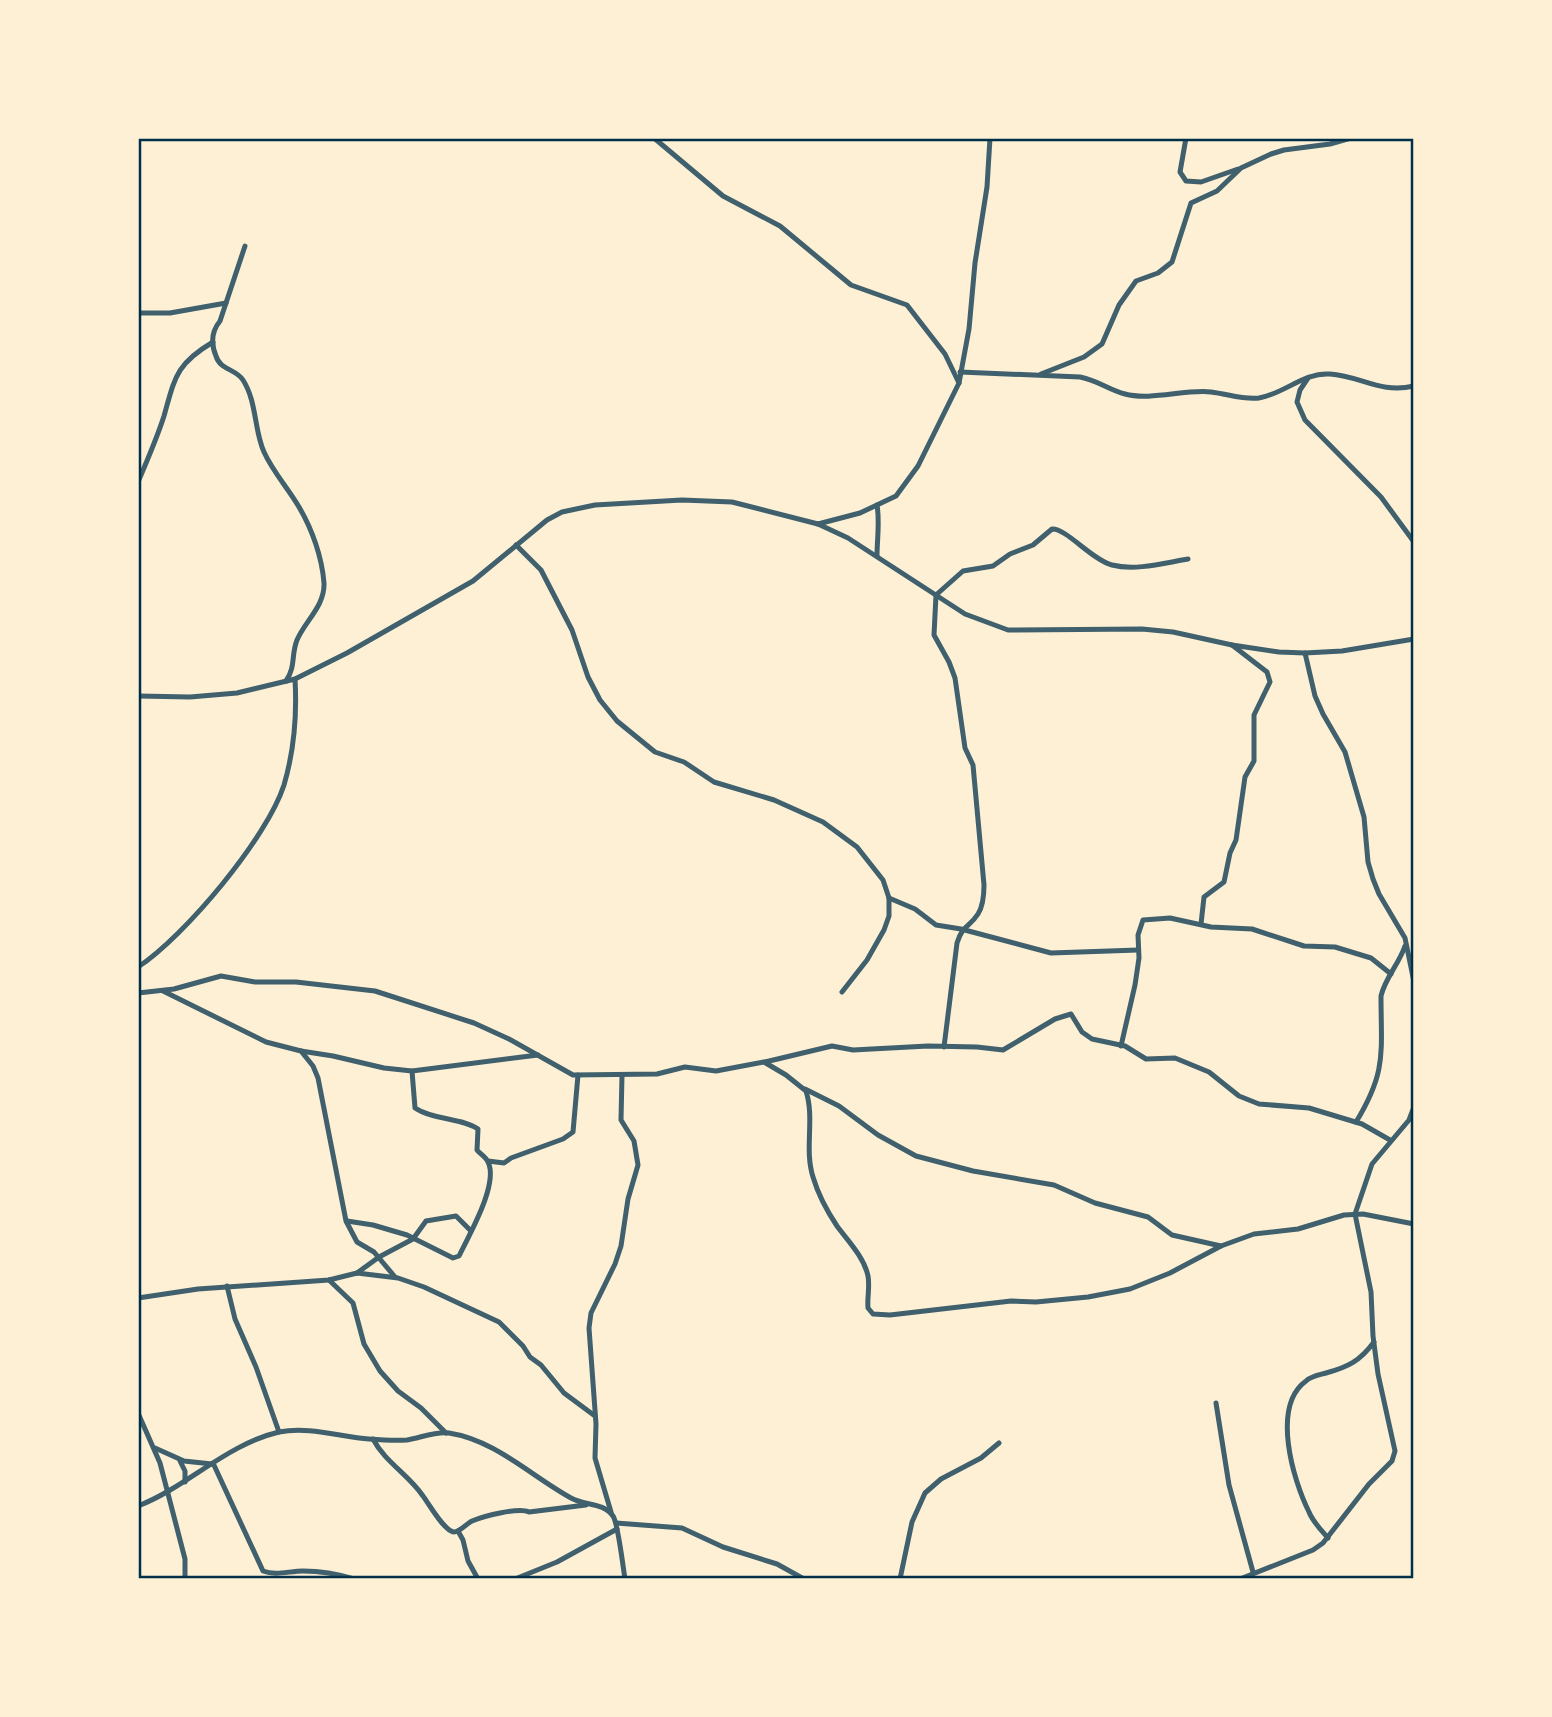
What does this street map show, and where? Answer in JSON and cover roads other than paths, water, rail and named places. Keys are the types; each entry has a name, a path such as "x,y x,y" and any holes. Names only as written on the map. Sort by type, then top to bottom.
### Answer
{"street":[{"path":"654,138 723,196 780,226 851,285 907,305 945,354 959,383"},
{"path":"818,524 860,513 896,496 918,466 959,383 969,329 975,263 987,187 990,138"},
{"path":"1186,138 1180,172 1186,181 1201,182 1284,150 1330,145 1351,138"},
{"path":"1038,375 1084,357 1102,344 1123,298 1136,281 1158,273 1172,262 1191,203 1217,191 1241,168"},
{"path":"245,246 220,321 215,328 213,342 218,362 243,379 264,451 299,507 312,534 324,586 321,599 298,638 293,671 285,682"},
{"path":"138,313 170,313 226,303"},
{"path":"138,482 164,416 170,388 176,376 195,352 213,342"},
{"path":"960,372 1089,379 1126,395 1202,391 1246,398 1273,395 1309,377 1329,374 1390,389 1414,386"},
{"path":"1309,377 1300,390 1297,402 1305,420 1381,497 1414,542"},
{"path":"138,696 237,693 295,679 347,653 473,581 547,520 562,513 595,505 681,499 721,500 818,524 848,538 965,614 1008,630 1142,629 1173,632 1279,652 1305,653 1342,651 1414,639"},
{"path":"877,505 877,556"},
{"path":"944,1047 954,954 961,929 978,915 984,896 984,885 974,771 965,748 955,678 934,635 936,595 963,571 993,566 1010,554 1033,545 1052,529 1063,531 1080,547 1112,565 1139,566 1188,559"},
{"path":"516,545 541,570 572,630 588,677 617,721 655,752 684,762 714,782 774,800 837,831 857,847 877,873 887,888 889,916 880,939 842,992"},
{"path":"1201,924 1205,897 1224,882 1228,860 1236,840 1245,777 1254,761 1254,715 1270,682 1267,672 1233,645"},
{"path":"1305,653 1315,696 1345,751 1364,817 1368,862 1373,879 1402,932 1414,982"},
{"path":"138,967 161,950 198,912 244,856 266,822 283,786 290,757 295,728 295,679"},
{"path":"889,898 915,908 936,925 1051,953 1138,950"},
{"path":"1121,1046 1135,985 1138,935 1143,920 1170,918 1211,927 1240,927 1304,946 1335,947 1371,958 1391,974"},
{"path":"1356,1122 1378,1079 1383,1041 1383,985 1405,943"},
{"path":"138,993 163,991 221,976 255,982 296,982 374,992 474,1023 566,1072 578,1075 657,1074 685,1067 722,1070 832,1046 853,1050 977,1047 1003,1050 1045,1024 1071,1014 1086,1037 1131,1049 1146,1059 1175,1058 1209,1072 1239,1096 1259,1104 1309,1108 1356,1122 1390,1140"},
{"path":"163,991 266,1042 384,1068 412,1071 538,1055"},
{"path":"301,1051 313,1066 321,1093 346,1221 357,1242 379,1257 395,1278"},
{"path":"313,1066 318,1053"},
{"path":"764,1062 805,1089 839,1106 878,1135 916,1156 973,1171 1054,1185 1095,1203 1147,1217 1172,1235 1221,1246"},
{"path":"412,1071 415,1108 432,1116 476,1127 479,1132 477,1150 488,1161 504,1163 573,1132 578,1075"},
{"path":"622,1075 621,1120 634,1141 638,1165 628,1199 621,1246 589,1321 589,1346 595,1416 595,1458 617,1526 625,1579"},
{"path":"805,1089 809,1108 808,1157 813,1178 836,1225 857,1252 866,1270 868,1308 873,1314 890,1315 1011,1301 1036,1302 1088,1297 1130,1289 1221,1246 1254,1234 1298,1229 1355,1214 1414,1224"},
{"path":"1240,1579 1313,1550 1328,1538 1369,1484 1392,1461 1395,1451 1382,1396 1374,1342 1371,1292 1355,1214 1364,1181 1372,1164 1404,1126 1414,1107"},
{"path":"346,1221 373,1225 413,1239 453,1258 459,1256 488,1195 488,1161"},
{"path":"357,1273 379,1257 413,1239 426,1221 456,1216 470,1230"},
{"path":"138,1298 227,1286 329,1280 357,1273 395,1278 424,1287 499,1322 564,1393 595,1416"},
{"path":"329,1280 354,1303 364,1344 380,1371 398,1391 427,1413 446,1433"},
{"path":"227,1286 235,1319 256,1367 279,1432"},
{"path":"1328,1538 1310,1514 1301,1496 1288,1443 1288,1410 1297,1388 1306,1380 1352,1365 1374,1342"},
{"path":"1216,1403 1229,1485 1253,1572"},
{"path":"138,1413 140,1424 155,1448 168,1493 185,1559 185,1579"},
{"path":"138,1506 168,1493 244,1446 279,1432 298,1430 404,1440 446,1433 481,1443 507,1456 553,1488 589,1505"},
{"path":"373,1439 384,1456 422,1494 443,1526 450,1531 458,1531 472,1522 523,1509 529,1512 589,1505 601,1506 612,1515"},
{"path":"900,1579 912,1522 925,1493 941,1479 981,1458 999,1443"},
{"path":"155,1448 178,1458 200,1464 213,1464"},
{"path":"178,1458 183,1464 186,1482"},
{"path":"213,1464 263,1570 276,1573 324,1572 354,1579"},
{"path":"515,1579 557,1562 617,1526 682,1528 723,1547 776,1564 804,1579"},
{"path":"458,1531 468,1561 478,1579"}]}
